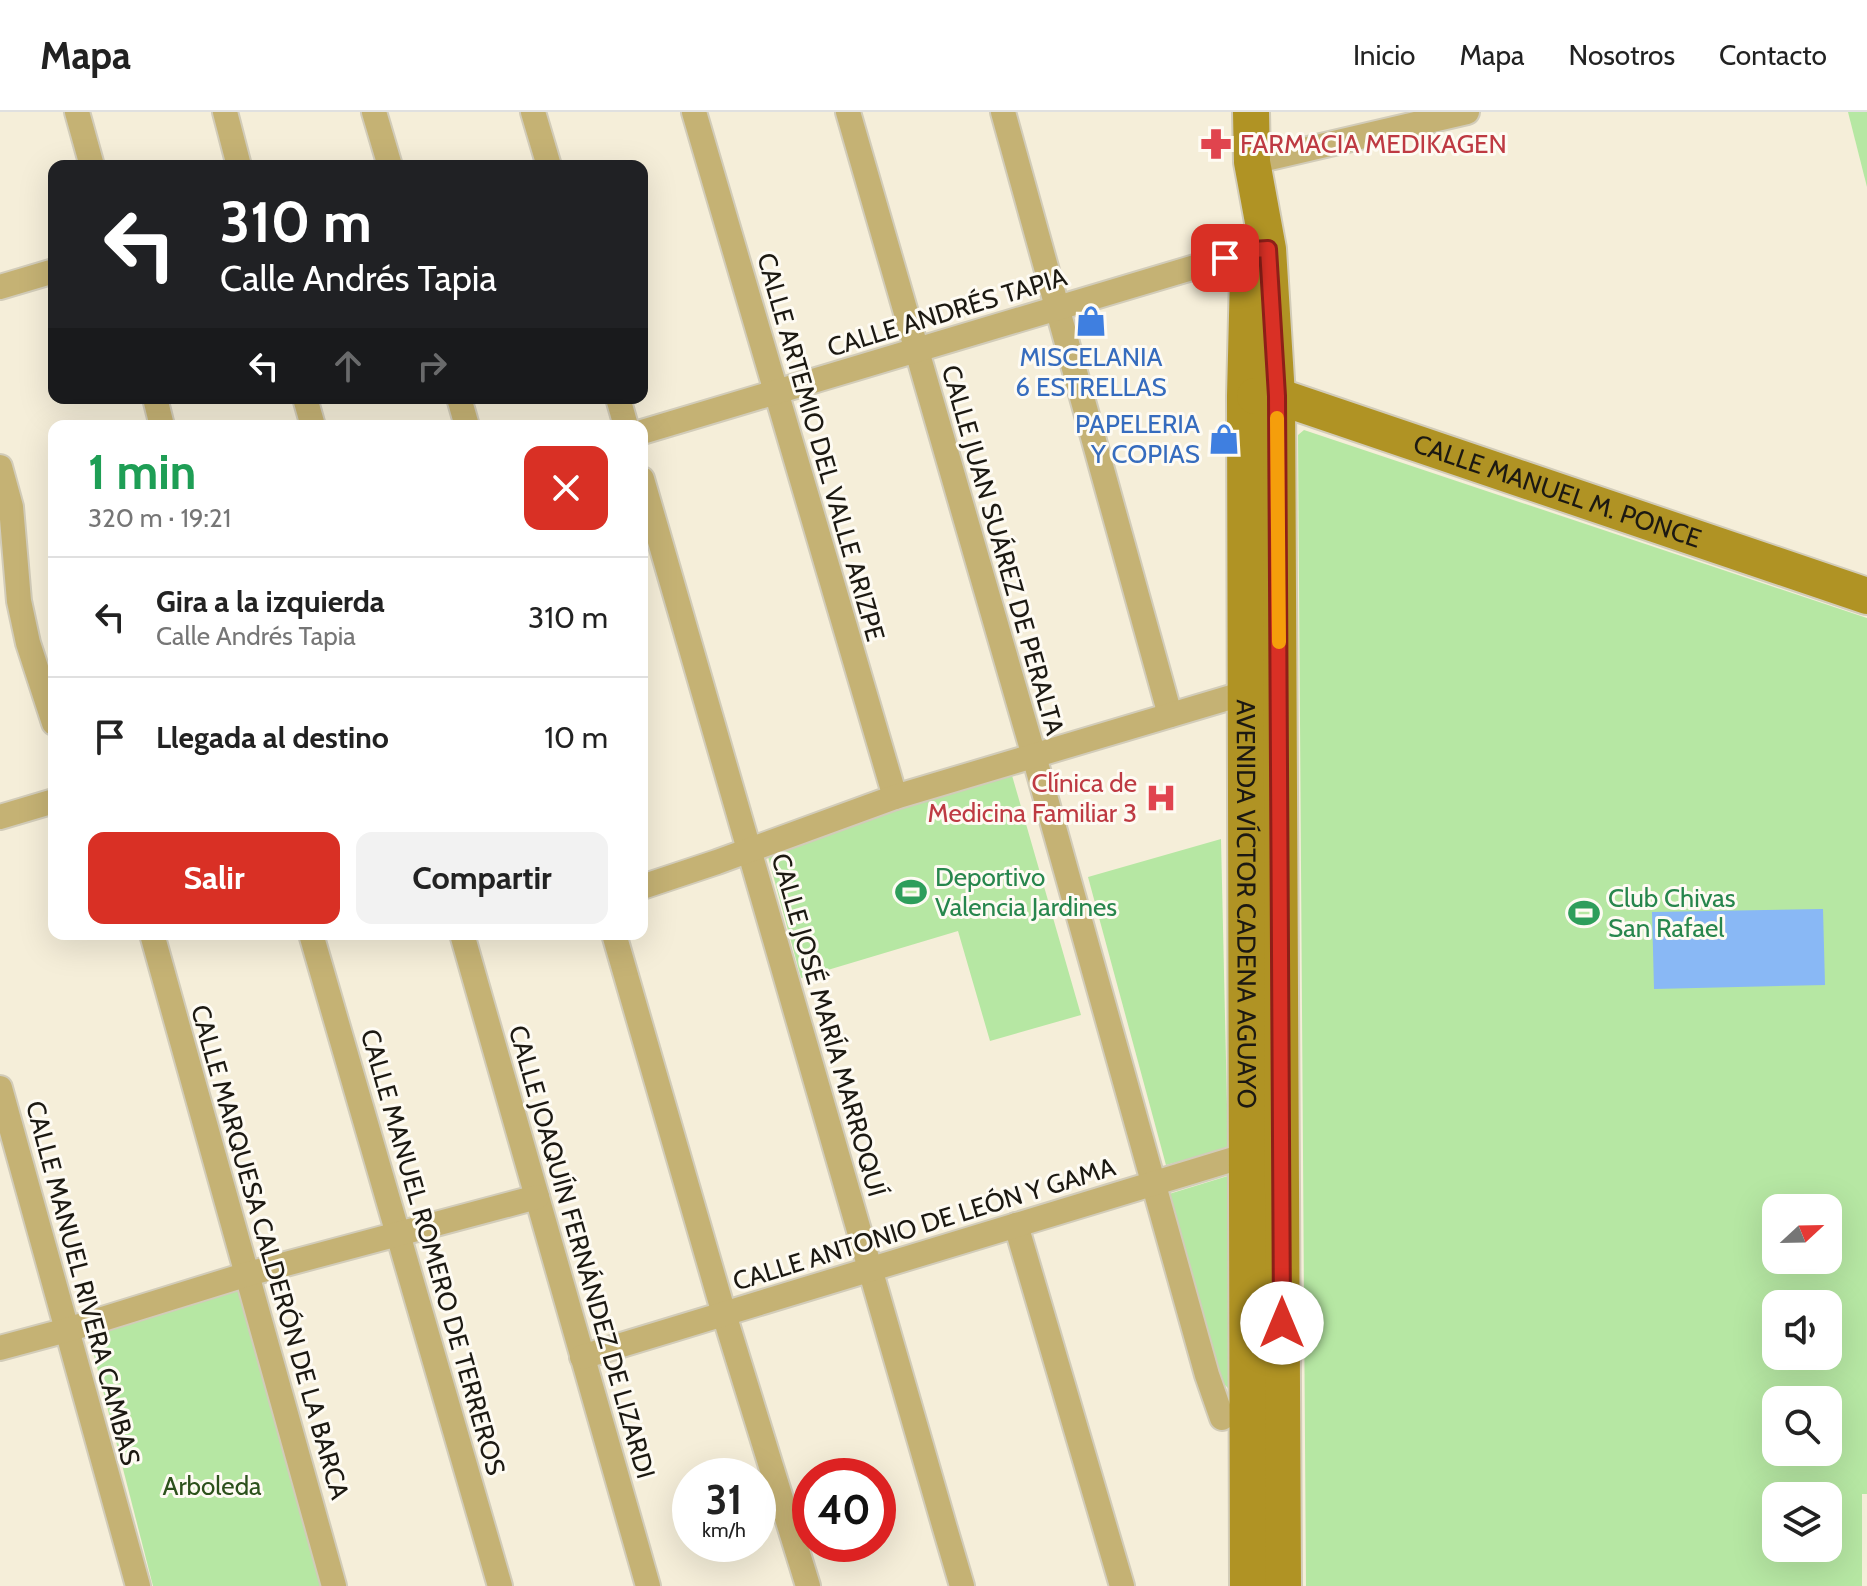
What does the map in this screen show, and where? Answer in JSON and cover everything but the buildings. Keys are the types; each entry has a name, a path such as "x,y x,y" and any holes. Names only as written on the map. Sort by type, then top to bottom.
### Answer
{"street":[{"path":"77,112 90,160"},
{"path":"225,112 237,160"},
{"path":"374,112 388,160"},
{"path":"533,112 547,160"},
{"name":"CALLE ARTEMIO DEL VALLE ARIZPE","path":"694,112 895,797"},
{"name":"CALLE JUAN SUÁREZ DE PERALTA","path":"848,112 1034,756 1207,1375 1222,1418"},
{"path":"1003,112 1170,715"},
{"name":"AVENIDA VÍCTOR CADENA AGUAYO","path":"1251,112 1252,162 1261,241 1247,277 1261,396 1282,1144 1283,1586"},
{"path":"1252,162 1430,116 1467,112"},
{"name":"CALLE ANDRÉS TAPIA","path":"648,430 1058,308 1261,241"},
{"path":"0,287 48,273"},
{"name":"AVENIDA VÍCTOR CADENA AGUAYO","path":"1248,1586 1245,693 1261,396"},
{"name":"CALLE MANUEL M. PONCE","path":"1261,396 1867,596"},
{"path":"0,467 11,507 19,601 28,643 48,705"},
{"name":"CALLE JOSÉ MARÍA MARROQUÍ","path":"648,499 962,1586"},
{"path":"648,885 895,797 1245,693"},
{"path":"0,817 48,803"},
{"name":"CALLE MARQUESA CALDERÓN DE LA BARCA","path":"154,940 334,1586"},
{"name":"CALLE MANUEL ROMERO DE TERREROS","path":"313,940 500,1586"},
{"name":"CALLE JOAQUÍN FERNÁNDEZ DE LIZARDI","path":"471,940 537,1197 648,1586"},
{"path":"616,940 724,1314 808,1586"},
{"name":"CALLE MANUEL RIVERA CAMBAS","path":"0,1088 138,1586"},
{"name":"CALLE ANTONIO DE LEÓN Y GAMA","path":"582,1357 1282,1144"},
{"path":"0,1348 248,1274 537,1197"},
{"path":"1016,1225 1122,1586"}],"green space":[{"path":"1848,112 1867,112 1867,187"},
{"name":"Club Chivas San Rafael","path":"1304,430 1867,618 1867,1494 1862,1494 1862,1586 1306,1586 1298,435"},
{"name":"Deportivo Valencia Jardines","path":"1011,772 1081,1015 990,1041 958,931 801,978 767,853"},
{"path":"1221,839 1228,1149 1166,1165 1088,877"},
{"path":"1231,1175 1235,1396 1214,1373 1169,1194"},
{"name":"Arboleda","path":"243,1285 325,1586 153,1586 88,1332"}],"water":[{"path":"1823,909 1825,985 1654,989 1652,912"}],"slow traffic":[{"path":"1277,418 1279,642"}],"place":[{"name":"FARMACIA MEDIKAGEN","path":"1216,144"},
{"name":"MISCELANIA 6 ESTRELLAS","path":"1091,321"},
{"name":"PAPELERIA Y COPIAS","path":"1224,439"},
{"name":"Clínica de Medicina Familiar 3","path":"1161,798"},
{"name":"Deportivo Valencia Jardines","path":"911,892"},
{"name":"Club Chivas San Rafael","path":"1584,913"}],"route":[{"path":"1225,258 1268,249 1277,396 1282,1323"}]}
